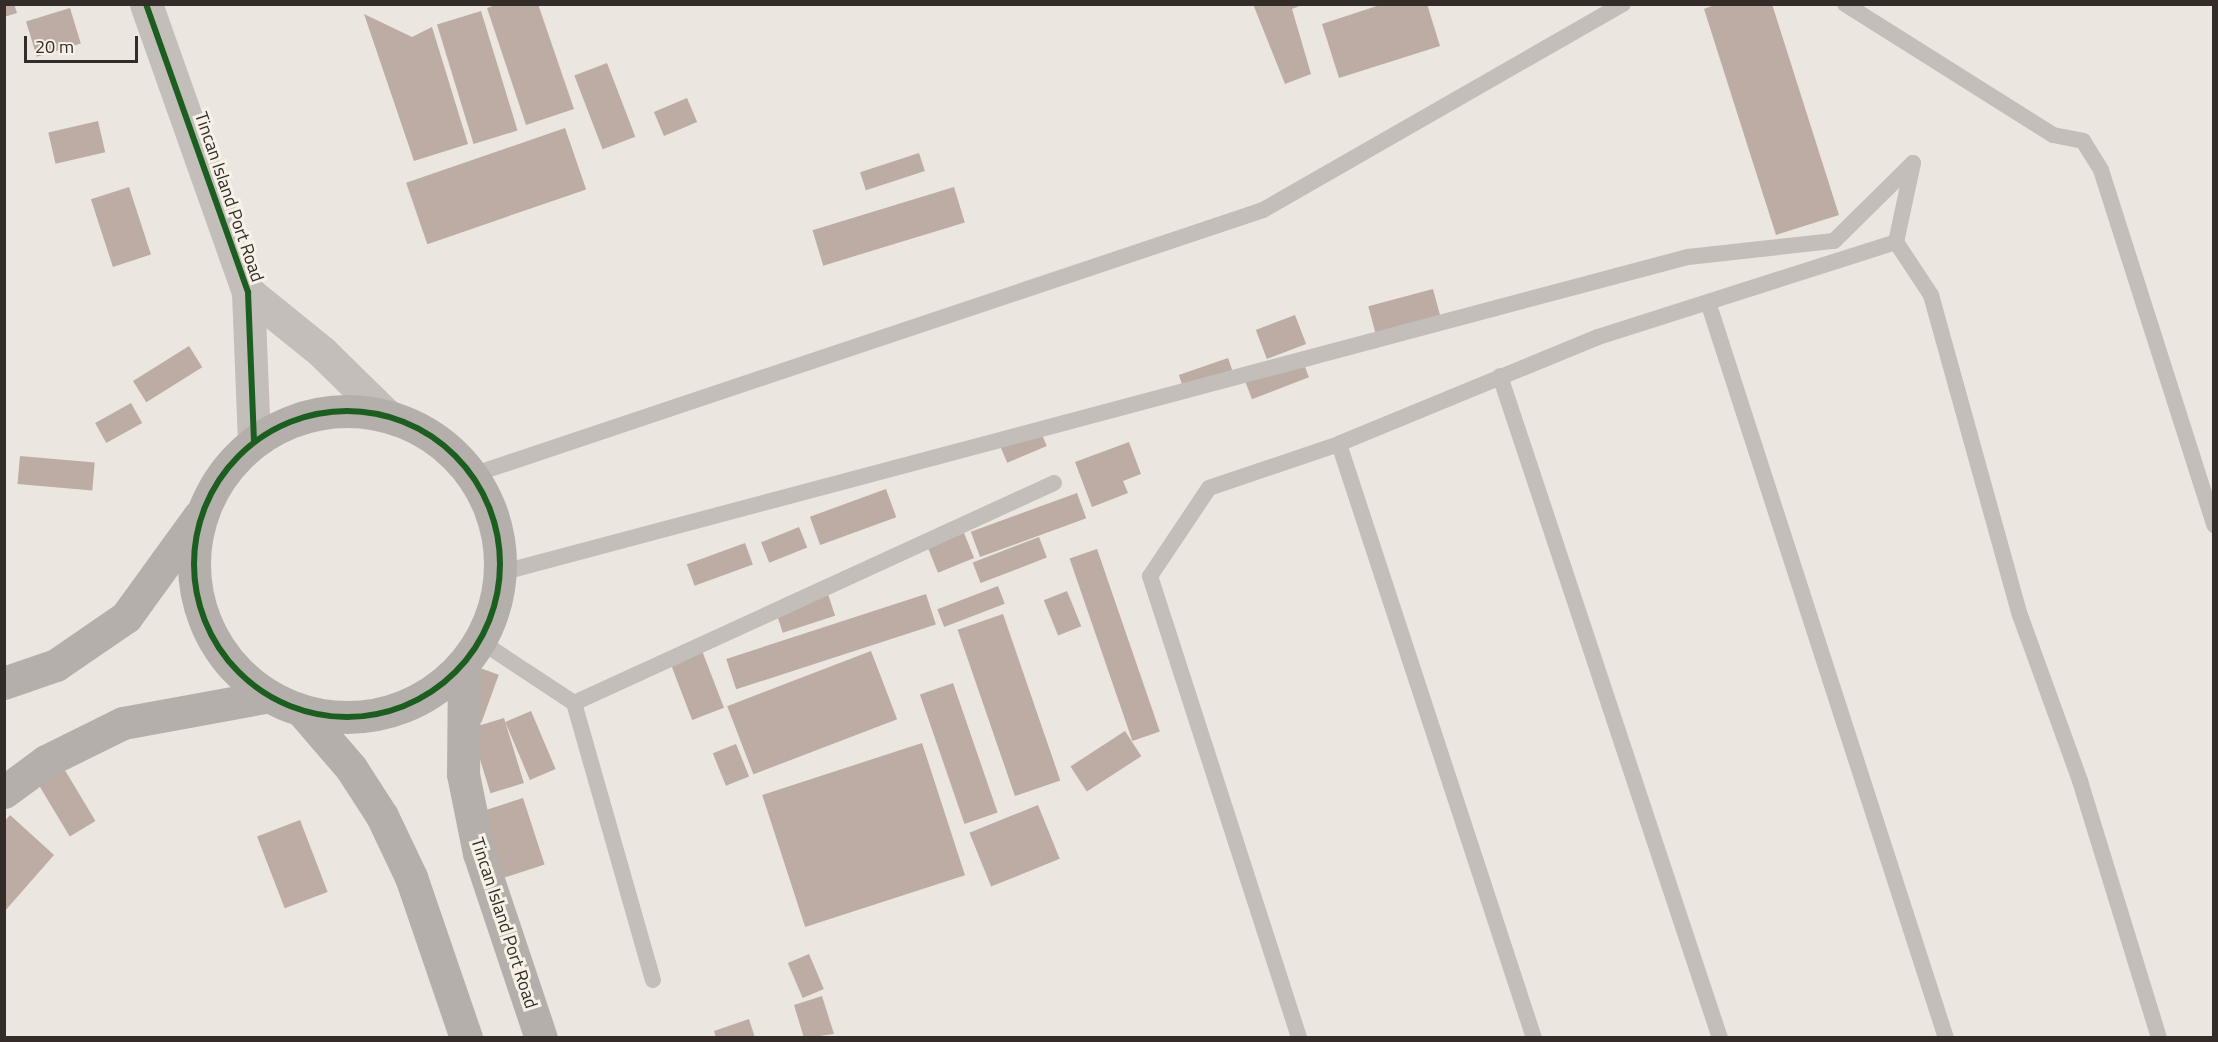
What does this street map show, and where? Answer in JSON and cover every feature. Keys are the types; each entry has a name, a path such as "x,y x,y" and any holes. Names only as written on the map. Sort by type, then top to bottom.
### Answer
{"street":[{"name":"Tincan Island Port Road","path":"146,4 248,292 254,441"},
{"name":"Tincan Island Port Road","path":"248,292 322,352 386,415"},
{"path":"4,683 56,665 126,617 203,510 232,460 254,441 295,419 331,410 386,415 434,437 472,475 494,522 500,573"},
{"path":"203,510 196,540 198,601 224,656 270,696 302,711 361,717 390,712 417,701 472,653"},
{"name":"Tincan Island Port Road","path":"500,573 472,653 463,774 479,853 542,1038"},
{"path":"4,792 46,761 123,723 270,696"},
{"path":"302,711 351,768 382,816 411,877 466,1038"}],"lane":[{"path":"472,475 1263,210 1623,4"},
{"path":"1845,4 2053,135 2083,141 2101,170 2214,525"},
{"path":"500,573 1688,257 1834,241 1913,163 1896,242 1931,295 2020,615 2079,781 2159,1038"},
{"path":"1299,1038 1149,576 1209,488 1338,444 1500,376 1708,302 1896,242"},
{"path":"1708,302 1946,1038"},
{"path":"1500,376 1720,1038"},
{"path":"1338,444 1534,1038"},
{"path":"574,703 1054,483"},
{"path":"472,653 574,703 653,980"}],"building":[{"path":"4,4 14,4 17,13 4,17"},
{"path":"499,4 538,4 574,109 526,125 487,8"},
{"path":"1253,4 1304,4 1292,9 1311,74 1285,84"},
{"path":"1383,4 1427,4 1440,46 1339,78 1322,24"},
{"path":"1717,4 1772,4 1839,215 1776,235 1704,9"},
{"path":"70,8 81,43 37,57 26,21"},
{"path":"481,11 518,131 474,144 437,24"},
{"path":"364,14 412,37 432,27 468,144 414,161"},
{"path":"607,63 635,137 603,149 574,76"},
{"path":"687,98 697,122 664,136 654,112"},
{"path":"98,121 105,152 56,164 48,132"},
{"path":"565,128 586,189 427,244 406,183"},
{"path":"919,153 925,171 866,190 860,172"},
{"path":"129,187 151,255 113,267 91,199"},
{"path":"954,187 965,222 823,266 812,230"},
{"path":"1433,289 1442,323 1377,340 1368,306"},
{"path":"1295,315 1306,344 1267,359 1256,330"},
{"path":"189,346 202,367 146,402 133,381"},
{"path":"1300,354 1309,377 1252,399 1243,376"},
{"path":"1228,358 1235,378 1186,395 1179,375"},
{"path":"131,403 142,423 106,443 95,423"},
{"path":"1037,423 1047,446 1007,463 997,440"},
{"path":"1129,442 1141,474 1123,481 1128,493 1092,507 1075,462"},
{"path":"20,456 95,463 92,490 18,484"},
{"path":"886,489 896,517 820,545 810,517"},
{"path":"1077,493 1086,518 980,557 971,532"},
{"path":"799,527 807,547 769,563 761,542"},
{"path":"964,533 974,558 938,573 928,548"},
{"path":"1039,537 1047,558 981,583 973,562"},
{"path":"745,543 753,565 695,586 687,564"},
{"path":"1097,549 1160,731 1132,741 1070,558"},
{"path":"998,586 1005,604 944,627 937,609"},
{"path":"1067,591 1081,626 1058,636 1044,600"},
{"path":"828,594 835,616 783,633 776,611"},
{"path":"926,594 936,624 736,689 726,659"},
{"path":"1003,614 1060,780 1015,796 958,630"},
{"path":"701,648 724,708 692,720 669,660"},
{"path":"871,651 897,719 753,774 727,706"},
{"path":"480,668 499,675 481,723 463,716"},
{"path":"953,683 998,813 965,824 920,694"},
{"path":"531,711 556,769 530,780 505,722"},
{"path":"504,718 524,783 490,793 471,728"},
{"path":"1125,731 1141,756 1087,792 1070,766"},
{"path":"922,743 965,875 805,927 762,795"},
{"path":"736,744 749,776 726,786 713,753"},
{"path":"63,767 95,821 70,836 37,782"},
{"path":"523,798 545,865 504,878 482,811"},
{"path":"1038,805 1060,859 991,886 969,833"},
{"path":"10,815 54,855 4,912 4,822"},
{"path":"300,820 328,892 285,908 257,836"},
{"path":"809,954 824,989 803,998 788,963"},
{"path":"822,996 834,1034 804,1038 794,1005"},
{"path":"749,1019 755,1038 716,1038 714,1031"}],"cycle path":[{"path":"146,4 248,292 254,441"},
{"path":"347,411 377,414 406,422 432,437 455,456 474,479 489,505 497,534 500,564 497,594 489,623 474,649 455,672 432,691 406,706 377,714 347,717 317,714 288,706 262,691 239,672 220,649 205,623 197,594 194,564 197,534 205,505 220,479 239,456 262,437 288,422 317,414 347,411"}]}
